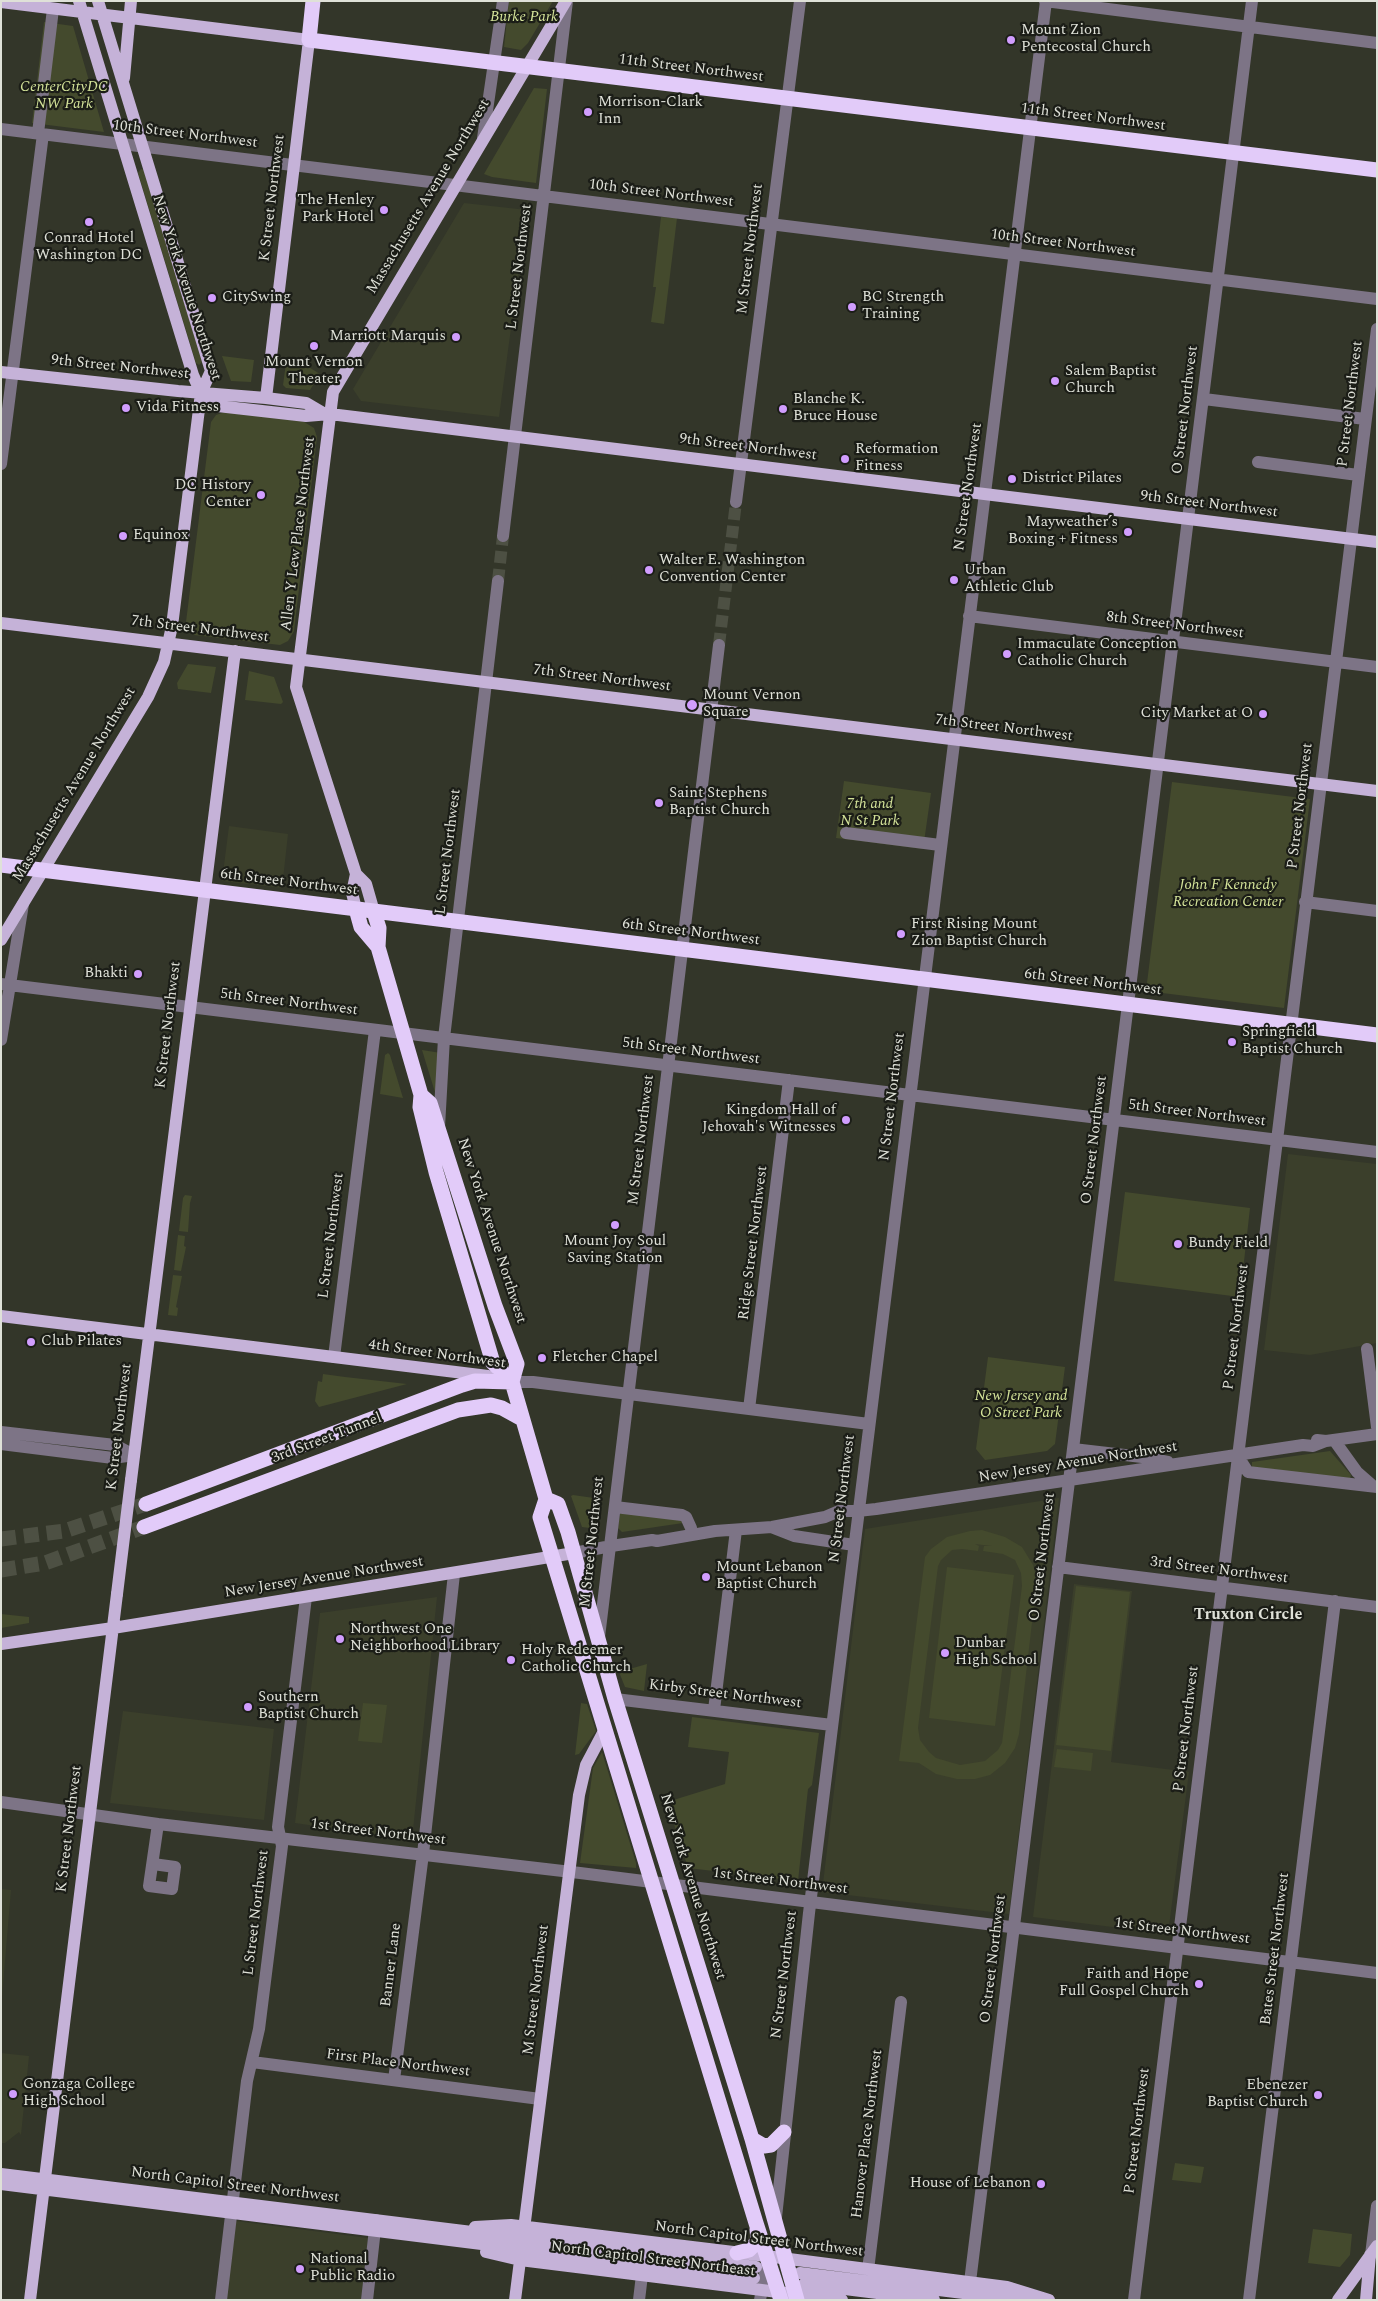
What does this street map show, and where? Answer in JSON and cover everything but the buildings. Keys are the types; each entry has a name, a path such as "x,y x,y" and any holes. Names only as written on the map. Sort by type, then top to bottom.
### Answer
{"highway":[{"name":"K Street Northwest","path":"309,40 314,1"},
{"name":"11th Street Northwest","path":"309,40 1377,170"},
{"name":"6th Street Northwest","path":"1,865 1377,1035"},
{"name":"New York Avenue Northwest","path":"356,909 361,927 378,947"},
{"name":"New York Avenue Northwest","path":"374,912 379,928 378,947 421,1095 420,1107 436,1172 493,1363 512,1382 546,1500 540,1517 780,2296"},
{"name":"New York Avenue Northwest","path":"421,1095 430,1103 439,1127 494,1306 517,1364 512,1382"},
{"name":"3rd Street Tunnel","path":"146,1504 462,1385 475,1381 512,1382"},
{"name":"3rd Street Tunnel","path":"144,1526 458,1410 491,1405 502,1408 522,1419"},
{"name":"New York Avenue Northwest","path":"546,1500 558,1504 574,1553 615,1698 752,2139 785,2260 799,2288"},
{"path":"752,2139 764,2146 771,2145 784,2132"},
{"path":"737,2253 749,2250 758,2241 756,2223"}],"main road":[{"name":"New York Avenue Northwest","path":"98,1 211,371 200,399"},
{"path":"123,85 131,1"},
{"name":"Massachusetts Avenue Northwest","path":"327,413 336,384 566,1"},
{"name":"11th Street Northwest","path":"1,2 81,7 102,15 309,40"},
{"name":"New York Avenue Northwest","path":"81,7 200,399"},
{"name":"K Street Northwest","path":"266,398 309,40"},
{"name":"9th Street Northwest","path":"7,373 200,399 306,416 327,413 1377,542"},
{"name":"9th Street Northwest","path":"200,399 266,398 306,404 327,413"},
{"path":"170,643 200,399"},
{"name":"Allen Y Lew Place Northwest","path":"300,659 327,413"},
{"name":"7th Street Northwest","path":"1,623 1377,791"},
{"name":"Massachusetts Avenue Northwest","path":"1,940 148,697 164,662 170,643"},
{"name":"K Street Northwest","path":"30,2300 234,651"},
{"name":"New York Avenue Northwest","path":"300,659 296,688 298,696 356,874 366,884 374,912"},
{"name":"New York Avenue Northwest","path":"356,874 352,893 356,909"},
{"name":"4th Street Northwest","path":"1,1316 488,1376 512,1382"},
{"name":"New Jersey Avenue Northwest","path":"1,1644 306,1598 574,1553"},
{"name":"M Street Northwest","path":"515,2300 568,1872 581,1782 589,1758 604,1729"},
{"name":"North Capitol Street Northwest","path":"1,2174 44,2184 441,2233"},
{"path":"1,2184 44,2184"},
{"name":"North Capitol Street Northeast","path":"441,2233 464,2236 478,2250 522,2244 755,2273"},
{"name":"North Capitol Street Northwest","path":"464,2236 522,2244 737,2253 1007,2287 1049,2300"},
{"name":"North Capitol Street Northeast","path":"522,2244 642,2275 761,2294 780,2296 799,2288 934,2300"},
{"path":"1338,2300 1374,2250"},
{"path":"1366,2300 1374,2250"},
{"name":"North Capitol Street Northwest","path":"799,2288 1020,2300"},
{"name":"North Capitol Street Northeast","path":"799,2288 842,2300"}],"street":[{"path":"483,138 503,1"},
{"name":"L Street Northwest","path":"503,536 560,70 566,1"},
{"name":"M Street Northwest","path":"736,502 800,1"},
{"path":"1045,1 1377,43"},
{"name":"N Street Northwest","path":"775,2220 810,1902 1045,1"},
{"name":"O Street Northwest","path":"970,2282 1252,1"},
{"path":"1,464 7,373 41,134 54,5"},
{"name":"10th Street Northwest","path":"1,129 1377,299"},
{"name":"P Street Northwest","path":"1134,2300 1377,329"},
{"path":"1204,399 1365,419"},
{"path":"1258,462 1358,476"},
{"name":"L Street Northwest","path":"439,1127 444,1038 498,581"},
{"name":"8th Street Northwest","path":"969,616 1377,667"},
{"name":"M Street Northwest","path":"598,1640 611,1546 627,1394 719,645"},
{"path":"846,833 940,844"},
{"path":"1306,902 1377,911"},
{"path":"1,1040 6,984 14,968 23,904"},
{"name":"5th Street Northwest","path":"6,984 1377,1152"},
{"name":"L Street Northwest","path":"334,1357 375,1030"},
{"name":"Ridge Street Northwest","path":"749,1409 789,1080"},
{"path":"1367,1350 1377,1427"},
{"name":"4th Street Northwest","path":"512,1382 533,1382 869,1424"},
{"path":"1,1432 116,1445 134,1455"},
{"name":"New Jersey Avenue Northwest","path":"574,1553 716,1531 772,1527 825,1516 848,1518 858,1512 1303,1445 1313,1446 1330,1440 1377,1434"},
{"path":"1330,1440 1357,1472 1375,1486"},
{"path":"1,1444 113,1458 134,1455"},
{"path":"1073,1449 1142,1456 1176,1464"},
{"path":"1238,1455 1248,1472 1375,1486"},
{"path":"615,1507 682,1515 686,1518 691,1528"},
{"name":"New Jersey Avenue Northwest","path":"652,1540 655,1535 728,1523 772,1527"},
{"path":"772,1527 794,1536 854,1544"},
{"path":"714,1710 736,1530"},
{"name":"3rd Street Northwest","path":"1058,1567 1377,1607"},
{"name":"Banner Lane","path":"394,2080 423,1854 454,1574"},
{"name":"L Street Northwest","path":"221,2300 247,2081 261,2019 282,1846 278,1827 306,1598"},
{"name":"Bates Street Northwest","path":"1249,2300 1335,1602"},
{"name":"Kirby Street Northwest","path":"615,1698 832,1725"},
{"name":"1st Street Northwest","path":"1,1802 158,1824 423,1854 1377,1973"},
{"path":"153,1864 158,1824"},
{"name":"Hanover Place Northwest","path":"868,2270 901,2002"},
{"name":"First Place Northwest","path":"252,2062 540,2099"},
{"path":"1374,2250 1377,2206"},
{"path":"367,2300 375,2225"},
{"path":"761,2294 768,2257"},
{"path":"639,2300 642,2275"}],"shaded area":[{"name":"Marriott Marquis","path":"464,203 527,210 499,417 361,401 353,389"},
{"path":"229,826 288,834 282,888 222,881"},
{"path":"1288,1154 1377,1164 1377,1343 1310,1355 1264,1350"},
{"name":"Dunbar High School","path":"1059,1498 1009,1914 822,1892 865,1529"},
{"path":"1074,1584 1132,1591 1111,1762 1189,1772 1168,1934 1033,1917"},
{"path":"437,1597 412,1840 295,1823 320,1613"},
{"path":"123,1711 274,1729 264,1820 110,1803"},
{"path":"1,1889 11,1890 1,2009"},
{"name":"Gonzaga College High School","path":"1,2053 29,2056 21,2135 19,2132 5,2143 1,2143"},
{"name":"National Public Radio","path":"236,2221 368,2238 361,2300 226,2300"}],"green space":[{"name":"Burke Park","path":"509,1 553,1 528,43 521,50 504,47"},
{"name":"CenterCityDC NW Park","path":"44,22 73,26 104,132 32,123"},
{"path":"534,88 547,89 536,183 492,177 484,174"},
{"path":"141,169 144,170 202,362 199,365 196,363 138,173"},
{"path":"661,217 677,218 664,324 651,322 656,287 653,287"},
{"path":"222,356 254,360 251,382 231,381"},
{"path":"286,363 307,366 320,374 310,390 286,388 283,385"},
{"path":"225,412 301,420 314,428 317,437 294,631 288,641 280,645 194,635 189,630 186,622 211,422 216,415"},
{"path":"188,664 216,667 211,693 178,689 177,683"},
{"path":"249,671 274,677 283,702 281,704 245,700"},
{"name":"7th and N St Park","path":"844,781 931,793 923,849 836,838"},
{"name":"John F Kennedy Recreation Center","path":"1172,782 1310,799 1284,1008 1146,991"},
{"path":"422,1050 441,1053 438,1102"},
{"path":"388,1053 403,1098 380,1094 385,1055"},
{"name":"Bundy Field","path":"1125,1192 1250,1208 1240,1297 1114,1281"},
{"path":"185,1195 192,1196 188,1232 179,1231"},
{"path":"178,1235 185,1236 184,1246 186,1247 181,1271 174,1270"},
{"path":"173,1275 182,1276 176,1307 178,1308 177,1316 168,1315"},
{"name":"New Jersey and O Street Park","path":"988,1357 1065,1367 1055,1444 1047,1451 985,1460 976,1449"},
{"path":"323,1374 407,1384 319,1407 315,1401 318,1381 322,1382"},
{"path":"1330,1451 1351,1475 1350,1479 1252,1467 1252,1462"},
{"path":"571,1496 601,1499 598,1529 582,1527"},
{"path":"620,1513 683,1519 683,1523 622,1532 618,1528"},
{"path":"982,1530 1005,1537 1022,1547 1033,1565 1037,1580 1019,1734 1015,1748 1005,1763 990,1775 975,1779 957,1779 936,1774 919,1763 899,1761 925,1557 931,1549 947,1537","holes":["975,1544 992,1546 984,1546 983,1551 1003,1554 1015,1560 1021,1573 1022,1586 1002,1743 998,1750 985,1761 960,1765 936,1758 929,1752 920,1740 918,1728 938,1566 941,1560 952,1550 978,1551 979,1546"]},
{"path":"947,1567 1014,1575 995,1726 929,1718"},
{"path":"1076,1586 1130,1592 1111,1751 1056,1745"},
{"path":"1,1614 29,1617 29,1623 1,1628"},
{"path":"647,1664 644,1691 625,1687 619,1672"},
{"path":"363,1703 387,1705 382,1743 358,1741"},
{"path":"581,1703 587,1704 596,1731 579,1754 575,1755"},
{"path":"692,1717 819,1733 812,1785 808,1789 798,1881 688,1868 667,1802 725,1784 729,1752 688,1747"},
{"path":"1057,1749 1093,1753 1091,1771 1054,1767"},
{"path":"602,1752 636,1868 580,1863 593,1768"},
{"path":"1175,2163 1204,2167 1201,2183 1172,2180"},
{"path":"1313,2229 1352,2234 1350,2255 1340,2267 1308,2263"}],"tunnel":[{"path":"719,645 736,502"},
{"path":"498,581 503,536"},
{"path":"1,1539 64,1531 146,1504"},
{"path":"1,1570 45,1563 144,1527"}],"place":[{"name":"Mount Zion Pentecostal Church","path":"1011,40"},
{"name":"Morrison-Clark Inn","path":"588,112"},
{"name":"The Henley Park Hotel","path":"384,210"},
{"name":"Conrad Hotel Washington DC","path":"89,222"},
{"name":"CitySwing","path":"212,298"},
{"name":"BC Strength Training","path":"852,307"},
{"name":"Marriott Marquis","path":"456,337"},
{"name":"Mount Vernon Theater","path":"314,346"},
{"name":"Salem Baptist Church","path":"1055,381"},
{"name":"Vida Fitness","path":"126,408"},
{"name":"Blanche K. Bruce House","path":"783,409"},
{"name":"Reformation Fitness","path":"845,459"},
{"name":"District Pilates","path":"1012,479"},
{"name":"DC History Center","path":"261,495"},
{"name":"Mayweather’s Boxing + Fitness","path":"1128,532"},
{"name":"Equinox","path":"123,536"},
{"name":"Walter E. Washington Convention Center","path":"649,570"},
{"name":"Urban Athletic Club","path":"954,580"},
{"name":"Immaculate Conception Catholic Church","path":"1007,654"},
{"name":"Mount Vernon Square","path":"692,705"},
{"name":"City Market at O","path":"1263,714"},
{"name":"Saint Stephens Baptist Church","path":"659,803"},
{"name":"First Rising Mount Zion Baptist Church","path":"901,934"},
{"name":"Bhakti","path":"138,974"},
{"name":"Springfield Baptist Church","path":"1232,1042"},
{"name":"Kingdom Hall of Jehovah's Witnesses","path":"846,1120"},
{"name":"Mount Joy Soul Saving Station","path":"615,1225"},
{"name":"Bundy Field","path":"1178,1244"},
{"name":"Club Pilates","path":"31,1342"},
{"name":"Fletcher Chapel","path":"542,1358"},
{"name":"Mount Lebanon Baptist Church","path":"706,1577"},
{"name":"Northwest One Neighborhood Library","path":"340,1639"},
{"name":"Dunbar High School","path":"945,1653"},
{"name":"Holy Redeemer Catholic Church","path":"511,1660"},
{"name":"Southern Baptist Church","path":"248,1707"},
{"name":"Faith and Hope Full Gospel Church","path":"1199,1984"},
{"name":"Gonzaga College High School","path":"13,2094"},
{"name":"Ebenezer Baptist Church","path":"1318,2095"},
{"name":"House of Lebanon","path":"1041,2184"},
{"name":"National Public Radio","path":"300,2269"}],"district":[{"name":"Truxton Circle","path":"1248,1616"}]}
